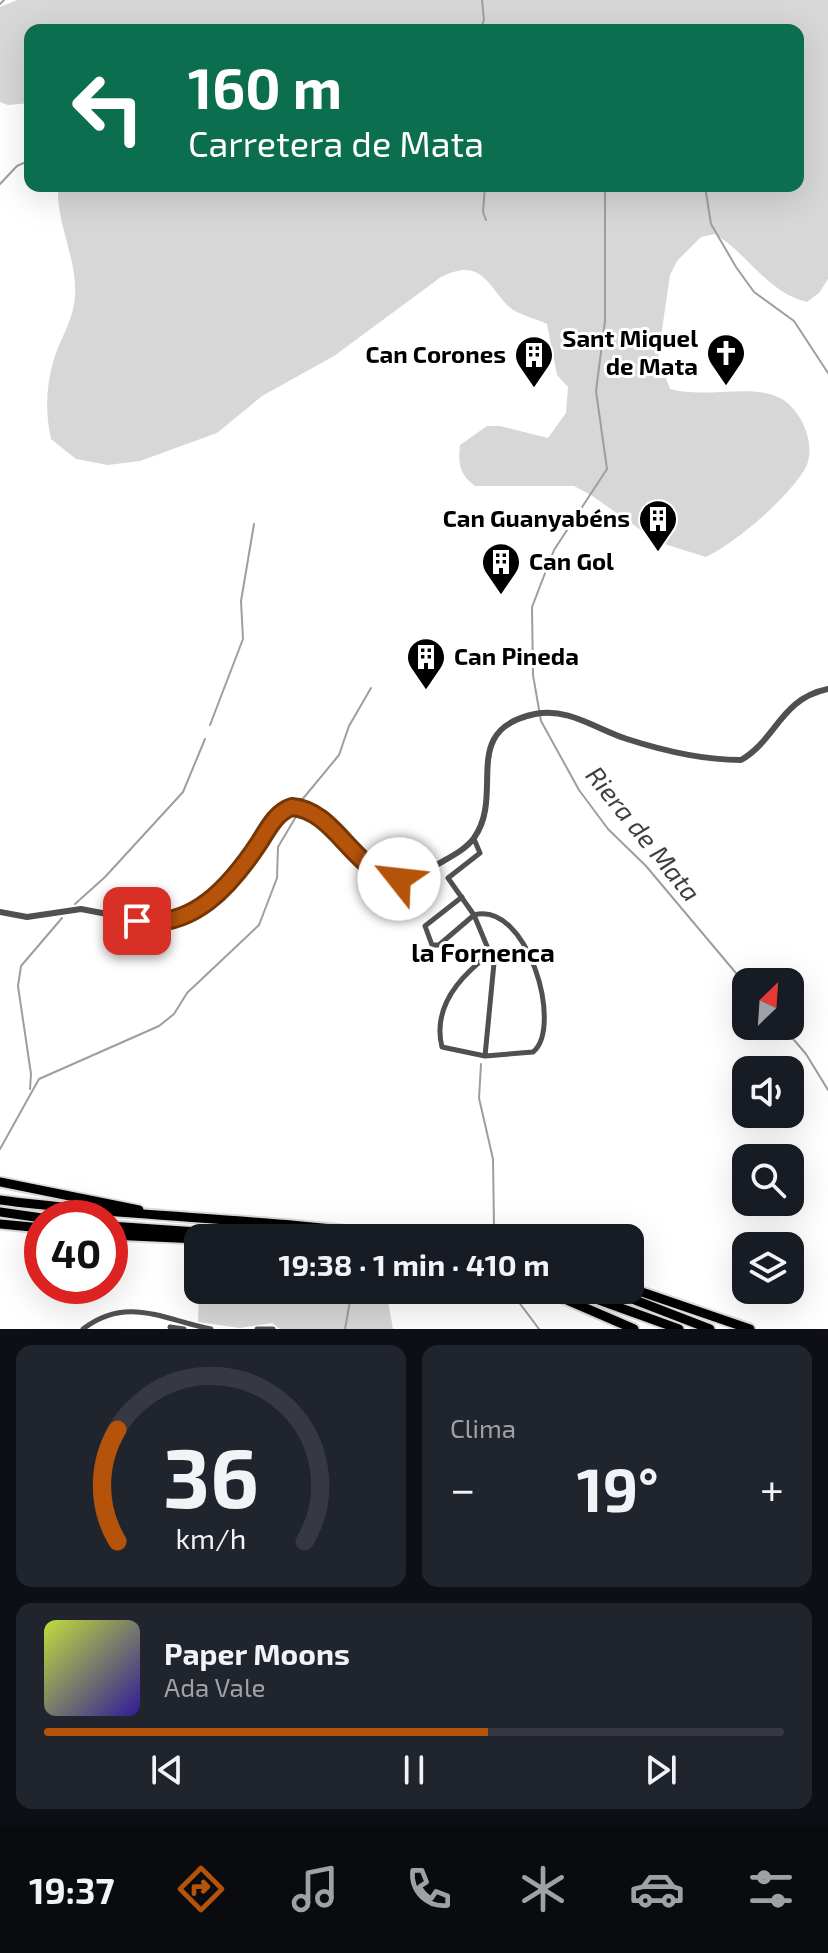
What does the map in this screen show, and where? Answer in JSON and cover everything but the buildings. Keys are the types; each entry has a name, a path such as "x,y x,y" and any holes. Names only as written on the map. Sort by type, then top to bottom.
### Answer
{"highway":[{"path":"0,1182 166,1216"},
{"path":"0,1200 109,1214 253,1224"},
{"path":"0,1212 24,1215"},
{"path":"0,1224 24,1226"},
{"path":"128,1227 184,1231"},
{"path":"128,1236 184,1238"},
{"path":"644,1293 750,1329"},
{"path":"576,1304 634,1329"},
{"path":"610,1304 679,1329"},
{"path":"644,1304 710,1329"}],"street":[{"path":"0,912 27,917 81,909 146,922 183,917 218,893 280,813 292,807 316,816 376,869 394,879 419,874 474,839 479,829 497,731 531,715 548,712 567,714 668,751 741,760 751,754 792,705 812,693 828,689"},
{"path":"474,839 480,853 448,878 474,915 496,970 485,1056"},
{"path":"462,897 425,926 432,945 439,945 474,915 495,915 510,926 529,955 543,992 537,1050 485,1056 446,1050 440,1043 446,1003 456,985 490,954"},
{"path":"83,1329 119,1311 144,1310 172,1317 185,1327"},
{"path":"172,1317 170,1328 211,1329"},
{"path":"257,1329 273,1329"}],"shaded area":[{"path":"17,0 828,0 828,279 819,293 807,302 769,282 715,234 701,237 677,261 670,275 658,357 670,389 697,393 755,392 780,398 788,404 802,421 809,442 808,463 803,472 759,520 706,557 658,542 574,486 475,486 461,468 460,445 487,426 500,426 548,438 566,413 568,387 557,375 547,324 511,308 481,275 465,270 441,277 334,356 262,396 217,433 140,461 108,465 76,459 51,439 47,409 51,369 70,320 75,295 73,267 58,192 804,192 804,24 24,24 24,104 8,105 0,102 0,7"},
{"path":"199,1304 389,1304 393,1329 280,1329 272,1323 240,1328 198,1322"}],"waterway":[{"path":"0,4 4,0"},
{"path":"482,0 482,24"},
{"path":"0,184 24,163"},
{"path":"485,192 483,212 486,220"},
{"name":"Riera de Mata","path":"605,192 605,321 596,391 607,469 554,550 532,607 533,675 541,721 579,790 608,829 646,866 732,968"},
{"path":"706,192 711,224 736,267 754,292 794,321 828,373"},
{"path":"210,725 243,639 241,601 254,524"},
{"path":"301,801 339,755 349,726 371,688"},
{"path":"75,904 105,877 183,792 205,739"},
{"path":"0,1149 39,1079 159,1026 174,1014 187,993 259,925 277,878 278,847 297,815"},
{"path":"30,1089 31,1074 18,986 21,966 62,918"},
{"name":"Riera de Mata","path":"794,1040 828,1090"},
{"path":"481,1064 479,1098 493,1159 494,1224"},
{"path":"345,1329 349,1304"},
{"path":"520,1304 539,1329"}],"place":[{"name":"Sant Miquel de Mata","path":"726,387"},
{"name":"Can Corones","path":"534,389"},
{"name":"Can Guanyabéns","path":"658,553"},
{"name":"Can Gol","path":"501,596"},
{"name":"Can Pineda","path":"426,691"}],"district":[{"name":"la Fornenca","path":"483,953"}],"route":[{"path":"137,921 154,923 174,920 208,903 238,870 280,813 292,807 316,816 382,874 399,879"}]}
